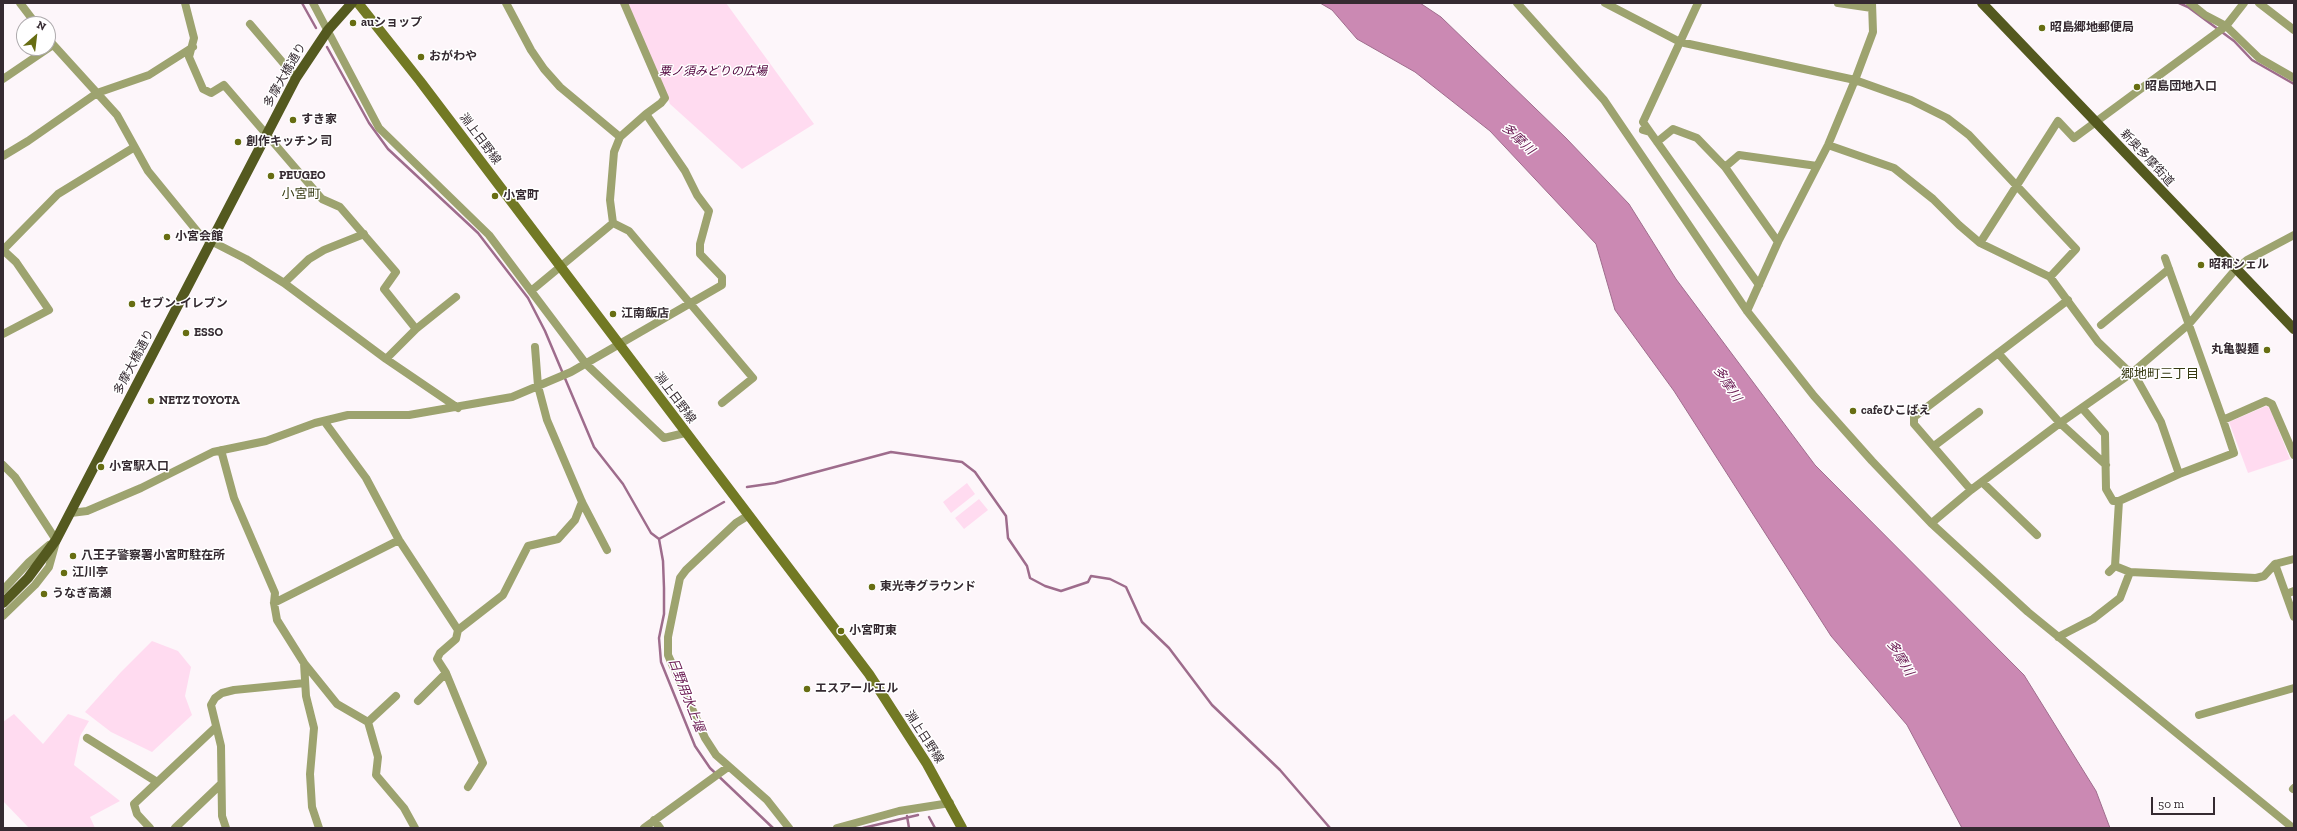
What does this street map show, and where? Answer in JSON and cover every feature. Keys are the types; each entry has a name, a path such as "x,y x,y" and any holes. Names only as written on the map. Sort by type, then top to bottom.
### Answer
{"main road":[{"name":"多摩大橋通り","path":"3,603 28,578 56,540 296,78 328,30 352,3"},
{"name":"淵上日野線","path":"358,3 420,81 618,345 869,674 950,803 962,828"},
{"name":"新奥多摩街道","path":"1982,3 2235,270 2294,329"}],"street":[{"path":"20,3 30,16"},
{"path":"185,3 194,38 190,57 203,89 211,93 224,85 322,199 340,207 364,234 396,272 384,289 416,329"},
{"path":"313,3 379,128 489,235 586,364 664,438 685,433"},
{"path":"506,3 531,50 552,78 560,87 620,137"},
{"path":"624,3 665,98 661,104 646,114 620,137 614,152 611,175 610,200 614,222 628,231 753,378 722,403"},
{"path":"1517,3 1604,100 1747,311 1814,396 1931,523 2058,637 2293,828"},
{"path":"1605,3 1680,42 1855,80 1911,100 1947,118 1970,135 2076,249 2050,277"},
{"path":"1698,3 1643,122 1646,131 1656,142 1759,285"},
{"path":"1747,311 1778,242 1828,145 1873,32 1872,6 1838,3"},
{"path":"2190,3 2258,58 2293,74"},
{"path":"1980,243 2058,121 2074,138 2095,121 2222,29 2244,3"},
{"path":"2259,3 2294,30"},
{"path":"250,24 296,78"},
{"path":"3,156 28,141 97,93 150,75 193,47"},
{"path":"56,49 117,115 148,171 179,211 201,236 284,283 386,359 458,408"},
{"path":"3,79 32,56"},
{"path":"71,513 87,511 146,486 213,452 266,441 324,421 348,415 409,415 512,398 586,364 722,285 722,277 700,254 700,244 709,211 697,195 685,171 646,114"},
{"path":"1656,142 1673,129 1697,138 1725,167 1778,242"},
{"path":"1828,145 1894,168 1933,199 1958,225 1980,243 2050,277 2098,342 2126,369 2133,372 2161,422 2179,474"},
{"path":"3,334 49,310 16,262 3,250 58,194 134,148"},
{"path":"1725,167 1739,155 1817,166"},
{"path":"531,291 614,222"},
{"path":"284,283 309,259 324,250 364,234"},
{"path":"1934,521 1971,490 2060,423 2133,372 2189,324 2235,270 2246,260 2294,235"},
{"path":"2082,408 2105,434 2106,489 2112,501 2119,501 2179,474 2234,453 2189,324 2164,258"},
{"path":"2101,325 2168,269"},
{"path":"386,359 416,329 456,297"},
{"path":"1971,490 1914,424 1914,417 2068,300"},
{"path":"535,348 538,386 547,420 582,502 607,550"},
{"path":"1998,354 2060,423 2106,465"},
{"path":"2223,420 2266,401 2272,404 2294,455"},
{"path":"1934,446 1979,412"},
{"path":"324,421 366,478 399,540 458,630"},
{"path":"221,450 234,498 275,593 274,604 277,620 304,663 337,704 368,722 378,757 376,774 404,808 415,828"},
{"path":"3,466 15,477 56,540 50,567 35,585 3,616"},
{"path":"1982,482 2037,535"},
{"path":"2119,501 2112,569 2130,572 2256,578 2264,576 2275,564 2294,559"},
{"path":"468,787 483,763 446,673 437,658 440,653 456,639 458,630 503,594 528,546 558,539 575,520 582,502"},
{"path":"749,515 736,523 686,570 680,578 668,637 668,655 705,738 716,755 767,800 790,828"},
{"path":"3,590 29,562 56,540"},
{"path":"274,604 399,540"},
{"path":"2275,564 2290,593 2294,618"},
{"path":"2058,637 2093,619 2120,598 2130,572"},
{"path":"304,663 306,696 314,728 310,774 312,807 318,828"},
{"path":"418,701 446,673"},
{"path":"226,828 222,816 221,746 211,705 215,698 222,693 305,683"},
{"path":"2199,714 2294,688"},
{"path":"368,722 396,696"},
{"path":"150,828 137,814 134,804 216,727"},
{"path":"87,738 157,782"},
{"path":"644,828 728,767"},
{"path":"175,828 221,784"},
{"path":"837,828 899,812 950,803"},
{"path":"654,820 660,828"}],"green space":[{"name":"粟ノ須みどりの広場","path":"628,3 726,3 814,124 742,169 670,104"},
{"path":"2266,406 2270,408 2290,459 2248,473 2229,422"},
{"path":"967,483 975,494 951,513 943,502"},
{"path":"979,499 988,510 964,529 955,518"},
{"path":"152,641 178,651 191,667 185,696 192,715 152,752 111,732 85,712 121,672"},
{"path":"14,714 43,744 68,714 89,721 80,736 74,765 120,801 90,817 95,828 29,828 3,801 3,722"}],"water":[{"name":"多摩川","path":"1320,3 1420,3 1441,17 1566,138 1629,204 1676,279 1815,465 2024,675 2096,791 2110,828 1962,828 1907,725 1831,636 1674,391 1615,310 1596,244 1490,131 1415,72 1357,39 1332,10"}],"waterway":[{"path":"302,3 316,28"},
{"path":"2179,3 2188,7 2234,41 2252,60 2294,84"},
{"path":"327,47 369,123 388,149 478,233 528,298 545,331 594,447 623,484 651,533 659,539"},
{"path":"747,487 775,483 891,452 962,462 975,472 1006,516 1008,538 1027,566 1030,578 1045,586 1061,591 1088,582 1091,576 1110,579 1126,587 1142,622 1169,648 1212,705 1280,770 1330,828"},
{"path":"659,539 724,502"},
{"name":"日野用水上堰","path":"659,539 663,561 664,588 664,614 659,638 661,662 695,746 710,768 773,828"},
{"name":"日野用水上堰","path":"863,828 918,815"},
{"path":"907,816 909,828"},
{"name":"日野用水上堰","path":"929,817 935,828"}],"place":[{"name":"auショップ","path":"353,23"},
{"name":"昭島郷地郵便局","path":"2042,28"},
{"name":"おがわや","path":"421,57"},
{"name":"昭島団地入口","path":"2137,87"},
{"name":"すき家","path":"293,120"},
{"name":"創作キッチン 司","path":"238,142"},
{"name":"PEUGEO","path":"271,176"},
{"name":"小宮町","path":"495,196"},
{"name":"小宮会館","path":"167,237"},
{"name":"昭和シェル","path":"2201,265"},
{"name":"セブン-イレブン","path":"132,304"},
{"name":"江南飯店","path":"613,314"},
{"name":"ESSO","path":"186,333"},
{"name":"丸亀製麺","path":"2267,350"},
{"name":"NETZ TOYOTA","path":"151,401"},
{"name":"cafeひこばえ","path":"1853,411"},
{"name":"小宮駅入口","path":"101,467"},
{"name":"八王子警察署小宮町駐在所","path":"73,556"},
{"name":"江川亭","path":"64,573"},
{"name":"東光寺グラウンド","path":"872,587"},
{"name":"うなぎ高瀬","path":"44,594"},
{"name":"小宮町東","path":"841,631"},
{"name":"エスアールエル","path":"807,689"}],"district":[{"name":"小宮町","path":"301,194"},
{"name":"郷地町三丁目","path":"2160,374"}]}
